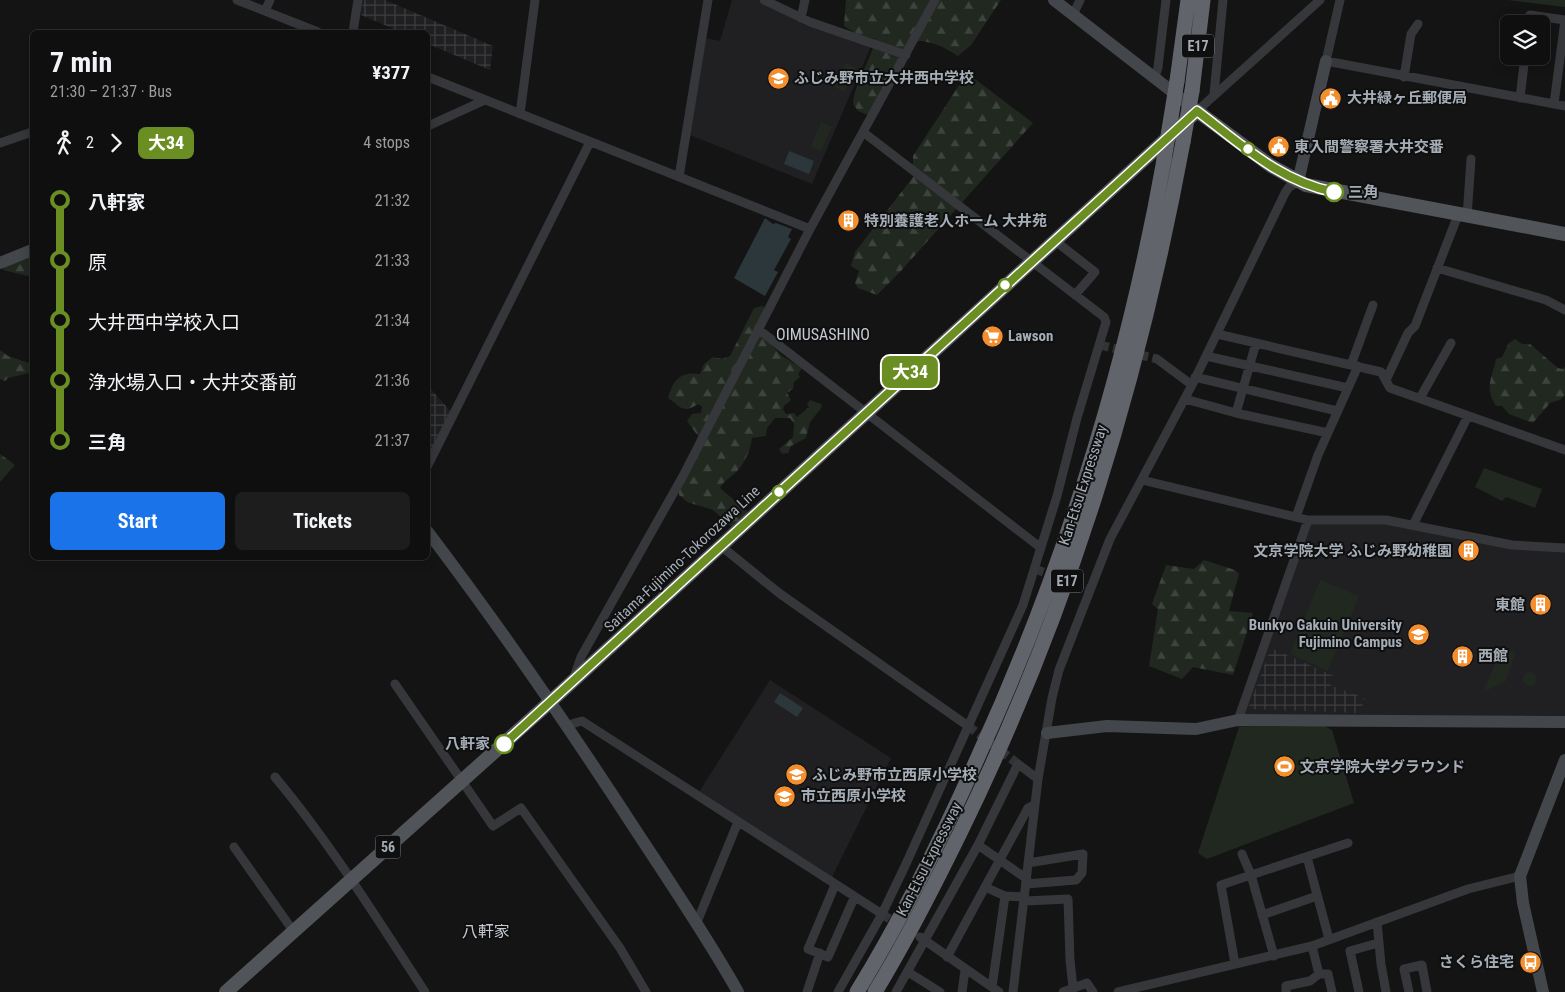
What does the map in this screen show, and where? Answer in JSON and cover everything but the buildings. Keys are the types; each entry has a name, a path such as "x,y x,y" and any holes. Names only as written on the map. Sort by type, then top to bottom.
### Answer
{"highway":[{"name":"Kan-Etsu Expressway","path":"857,992 920,879 1030,640 1084,485 1108,406 1147,250 1177,81 1188,0"},
{"name":"Kan-Etsu Expressway","path":"875,992 933,887 978,795 1043,645 1075,560 1123,410 1141,343 1183,142 1192,92 1203,0"}],"main road":[{"path":"1197,111 1271,166 1298,182 1317,188 1565,234"},
{"name":"Saitama-Fujimino-Tokorozawa Line","path":"226,992 574,681 1030,261 1197,111"}],"street":[{"path":"237,0 313,30"},
{"path":"265,11 270,0"},
{"path":"353,30 358,0"},
{"path":"520,114 535,0"},
{"path":"679,177 708,0"},
{"path":"764,0 801,18 906,55"},
{"path":"801,18 805,0"},
{"path":"574,681 581,657 683,476 810,229 935,0"},
{"path":"1054,0 1197,111 1320,0"},
{"path":"1073,15 1080,0"},
{"path":"1155,77 1162,39 1166,0"},
{"path":"1214,94 1223,0"},
{"path":"1013,992 1025,899 1034,805 1059,670 1110,539 1194,381 1285,193 1289,187 1298,182 1340,0"},
{"path":"1550,18 1565,20 1554,104"},
{"path":"1404,77 1411,34 1418,24"},
{"path":"1326,61 1565,106"},
{"path":"1520,98 1524,65"},
{"path":"430,78 810,229"},
{"path":"430,125 485,100"},
{"path":"838,992 882,914 1023,605 1106,322 1104,317 863,132"},
{"path":"0,143 30,134"},
{"path":"430,461 590,142"},
{"path":"1386,380 1408,333 1415,326 1437,268 1463,216 1471,159"},
{"path":"1054,240 1095,272 1075,295"},
{"path":"0,263 30,251"},
{"path":"1437,268 1546,300 1565,310"},
{"path":"1296,517 1328,433 1348,388 1373,305"},
{"path":"758,329 864,414 1041,548"},
{"path":"1217,334 1381,372 1390,388 1565,450"},
{"path":"1236,413 1256,343"},
{"path":"1420,398 1451,343"},
{"path":"1206,356 1348,388"},
{"path":"1157,359 1194,381 1337,411"},
{"path":"1184,399 1236,413 1328,433"},
{"path":"1413,525 1468,416"},
{"path":"1142,480 1308,520 1386,520 1512,545 1565,548"},
{"path":"1238,720 1308,520"},
{"path":"430,535 473,591 568,726 697,922 738,992"},
{"path":"721,546 779,593 968,726"},
{"path":"395,684 493,826 521,808 620,948 646,992"},
{"path":"1046,733 1107,726 1196,730 1238,720 1565,722"},
{"path":"568,726 582,721 854,898 882,914"},
{"path":"1542,992 1523,903 1520,876 1565,760"},
{"path":"896,992 908,972 923,939 978,845 1018,764 1038,778"},
{"path":"275,776 297,803 352,881 425,992"},
{"path":"947,957 1028,808 1034,805"},
{"path":"697,922 738,822"},
{"path":"1235,964 1221,885 1348,843"},
{"path":"978,845 1026,882 1076,880 1082,873 1083,854 1028,863"},
{"path":"234,847 294,932"},
{"path":"1242,854 1251,875 1274,956"},
{"path":"1307,857 1329,939"},
{"path":"1118,992 1134,991 1312,946 1468,889 1520,876"},
{"path":"835,885 808,949 828,956 854,898"},
{"path":"985,887 1005,896 1025,899 1068,899 1073,988"},
{"path":"923,939 965,970 996,989 1005,896"},
{"path":"1262,915 1317,896"},
{"path":"1377,922 1378,943 1386,992"},
{"path":"1358,992 1350,951 1378,943"},
{"path":"1312,946 1319,974"},
{"path":"807,992 820,954"},
{"path":"1409,992 1404,969 1422,965 1428,992"},
{"path":"962,992 965,970"},
{"path":"908,972 940,992"},
{"path":"1286,992 1286,986 1310,981 1319,974 1328,974 1332,992"},
{"path":"1064,992 1087,983 1092,992"}],"shaded area":[{"path":"363,0 385,0 493,46 490,70 430,45 430,30 396,30 361,15"},
{"name":"ふじみ野市立大井西中学校","path":"732,0 757,0 805,25 871,46 812,184 690,135 706,38 720,41"},
{"path":"789,151 814,161 809,174 784,164"},
{"path":"765,218 773,224 776,223 792,229 788,237 791,239 774,270 778,272 765,296 734,278"},
{"path":"430,388 452,413 430,458"},
{"name":"Bunkyo Gakuin University Fujimino Campus","path":"1311,523 1386,523 1565,552 1565,716 1243,715"},
{"path":"1271,648 1334,676 1330,685 1365,698 1360,713 1248,709"},
{"name":"ふじみ野市立西原小学校","path":"770,680 891,758 832,877 699,792"},
{"path":"780,693 803,708 797,717 774,702"}],"green space":[{"path":"846,0 1001,0 971,45 958,56 935,44 923,41 909,41 868,115 858,111 853,104 854,95 875,39 857,34 844,26"},
{"path":"1508,0 1565,0 1565,7"},
{"path":"846,63 856,68 845,92 834,87"},
{"path":"967,73 1033,123 900,272 877,295 858,288 855,283 859,271 851,266 855,252 913,177 913,156"},
{"path":"821,122 832,127 821,151 811,146"},
{"path":"30,254 30,277 3,270 5,265"},
{"path":"765,307 763,336 782,356 802,368 798,374 800,377 794,382 793,389 787,393 791,400 784,406 783,410 786,414 794,413 797,417 809,407 807,404 810,400 821,404 822,407 810,422 806,438 791,446 788,453 782,454 779,449 793,437 794,424 790,418 775,418 767,428 766,436 752,438 743,464 720,488 748,512 733,528 713,510 687,502 679,495 679,490 698,436 687,421 692,414 701,413 702,407 698,404 684,409 668,398 675,381 683,375 700,374 704,364 713,357 722,359 730,356 754,308"},
{"path":"1515,339 1522,344 1530,344 1558,368 1562,369 1565,367 1565,395 1560,400 1550,403 1533,423 1509,414 1502,406 1496,406 1490,393 1490,383 1496,359 1502,357 1509,343"},
{"path":"0,350 8,356 30,363 30,374 8,378 5,381 0,379"},
{"path":"0,454 15,465 0,482"},
{"path":"1484,468 1542,489 1535,508 1506,497 1502,501 1475,487"},
{"path":"1204,560 1235,570 1239,574 1229,611 1253,613 1233,675 1193,667 1182,679 1149,666 1158,609 1152,604 1166,565 1194,569"},
{"path":"1320,580 1359,596 1328,671 1290,654"},
{"path":"1502,648 1516,653 1505,682 1483,692"},
{"path":"1530,672 1535,674 1537,679 1535,684 1530,686 1525,684 1523,679 1525,674"},
{"name":"文京学院大学グラウンド","path":"1324,726 1332,730 1354,803 1207,859 1198,853 1239,727"}],"tunnel":[{"path":"1100,345 1157,359"},
{"path":"1035,569 1091,590"},
{"path":"968,726 1018,764"},
{"path":"882,914 900,926"}],"bus line":[{"name":"大34","path":"504,744 1030,261 1197,111 1284,175 1306,185 1334,192"}],"place":[{"name":"ふじみ野市立大井西中学校","path":"778,78"},
{"name":"大井緑ヶ丘郵便局","path":"1331,98"},
{"name":"東入間警察署大井交番","path":"1278,147"},
{"name":"三角","path":"1334,192"},
{"name":"特別養護老人ホーム 大井苑","path":"848,221"},
{"name":"Lawson","path":"992,336"},
{"name":"文京学院大学 ふじみ野幼稚園","path":"1468,551"},
{"name":"東館","path":"1541,605"},
{"name":"Bunkyo Gakuin University Fujimino Campus","path":"1418,634"},
{"name":"西館","path":"1462,656"},
{"name":"八軒家","path":"504,744"},
{"name":"文京学院大学グラウンド","path":"1284,767"},
{"name":"ふじみ野市立西原小学校","path":"796,775"},
{"name":"市立西原小学校","path":"785,796"},
{"name":"さくら住宅","path":"1530,962"}],"district":[{"name":"OIMUSASHINO","path":"823,334"},
{"name":"八軒家","path":"486,931"}]}
